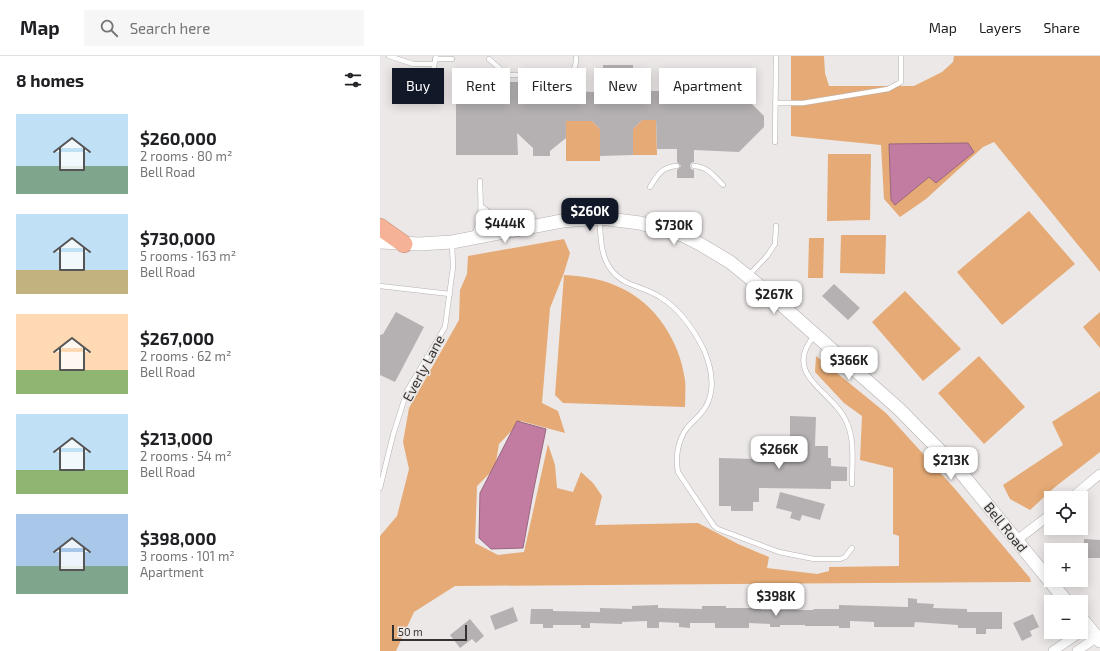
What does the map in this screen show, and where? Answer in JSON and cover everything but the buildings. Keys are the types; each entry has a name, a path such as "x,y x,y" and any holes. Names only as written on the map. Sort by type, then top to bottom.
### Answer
{"highway":[{"path":"380,226 404,244"}],"street":[{"name":"Bell Road","path":"380,242 404,244 452,242 562,221 600,218 640,223 682,236 718,254 748,277 815,335 916,426 958,469 1061,595"},
{"path":"1079,491 1100,474"},
{"path":"1017,540 1044,519"},
{"path":"1077,651 1098,639 1088,631"},
{"path":"1053,651 1068,639"}],"lane":[{"path":"389,56 413,64 452,59"},
{"path":"776,56 776,142"},
{"path":"775,103 803,103 888,90 901,82 901,56"},
{"path":"489,59 507,75 564,75 570,73 575,68 576,58"},
{"path":"650,188 660,171 670,166 677,166"},
{"path":"694,166 703,167 712,173 723,185"},
{"path":"471,238 476,231 481,206 480,181"},
{"path":"481,206 497,218 534,226"},
{"path":"600,218 601,246 604,258 610,268 624,280 661,297 673,307 685,319 705,352 712,378 711,396 702,413 683,434 676,462 678,472 714,526 724,532 772,550 814,559 840,559 845,557 852,548"},
{"path":"748,277 767,256 775,244 776,226"},
{"name":"Everly Lane","path":"380,488 393,435 407,391 445,327 453,267 452,242"},
{"path":"380,286 450,294"},
{"path":"815,335 805,348 804,365 809,377 842,413 848,425 852,438 852,484"}],"shaded area":[{"path":"791,56 824,56 825,73 829,86 914,86 942,72 953,62 954,56 1100,56 1100,272 994,142 983,147 926,199 900,217 884,199 881,145 791,136"},
{"path":"642,120 656,120 657,155 633,155 633,129"},
{"path":"566,121 592,121 600,129 600,161 566,161"},
{"path":"968,143 974,152 936,183 929,177 895,205 891,200 889,144"},
{"path":"828,154 871,154 870,220 827,221"},
{"path":"1029,211 1075,264 1002,325 957,272"},
{"path":"841,235 886,235 885,274 840,273"},
{"path":"809,238 824,238 823,278 808,278"},
{"path":"564,239 570,253 550,308 542,403 558,411 565,433 521,421 499,444 495,468 477,486 475,543 498,555 524,552 548,444 555,465 557,488 573,492 581,472 593,483 602,496 595,525 698,523 738,544 769,557 767,568 817,574 829,571 829,567 899,566 899,536 893,534 893,468 860,460 862,416 844,403 815,372 816,356 886,413 955,489 1030,578 1031,582 455,586 414,612 396,651 380,651 380,536 397,516 409,469 403,442 409,408 459,320 460,290 467,274 468,256"},
{"path":"564,275 593,278 621,288 634,295 655,314 672,338 678,352 685,380 685,407 563,403 555,395"},
{"path":"905,291 961,349 923,381 872,322"},
{"path":"1100,312 1100,348 1083,327"},
{"path":"979,356 1025,407 984,444 938,393"},
{"path":"1100,391 1100,452 1051,491 1044,491 1044,497 1030,510 1010,499 1003,485 1063,445 1052,422"},
{"path":"517,421 546,429 523,548 491,549 479,538 480,493"}]}
